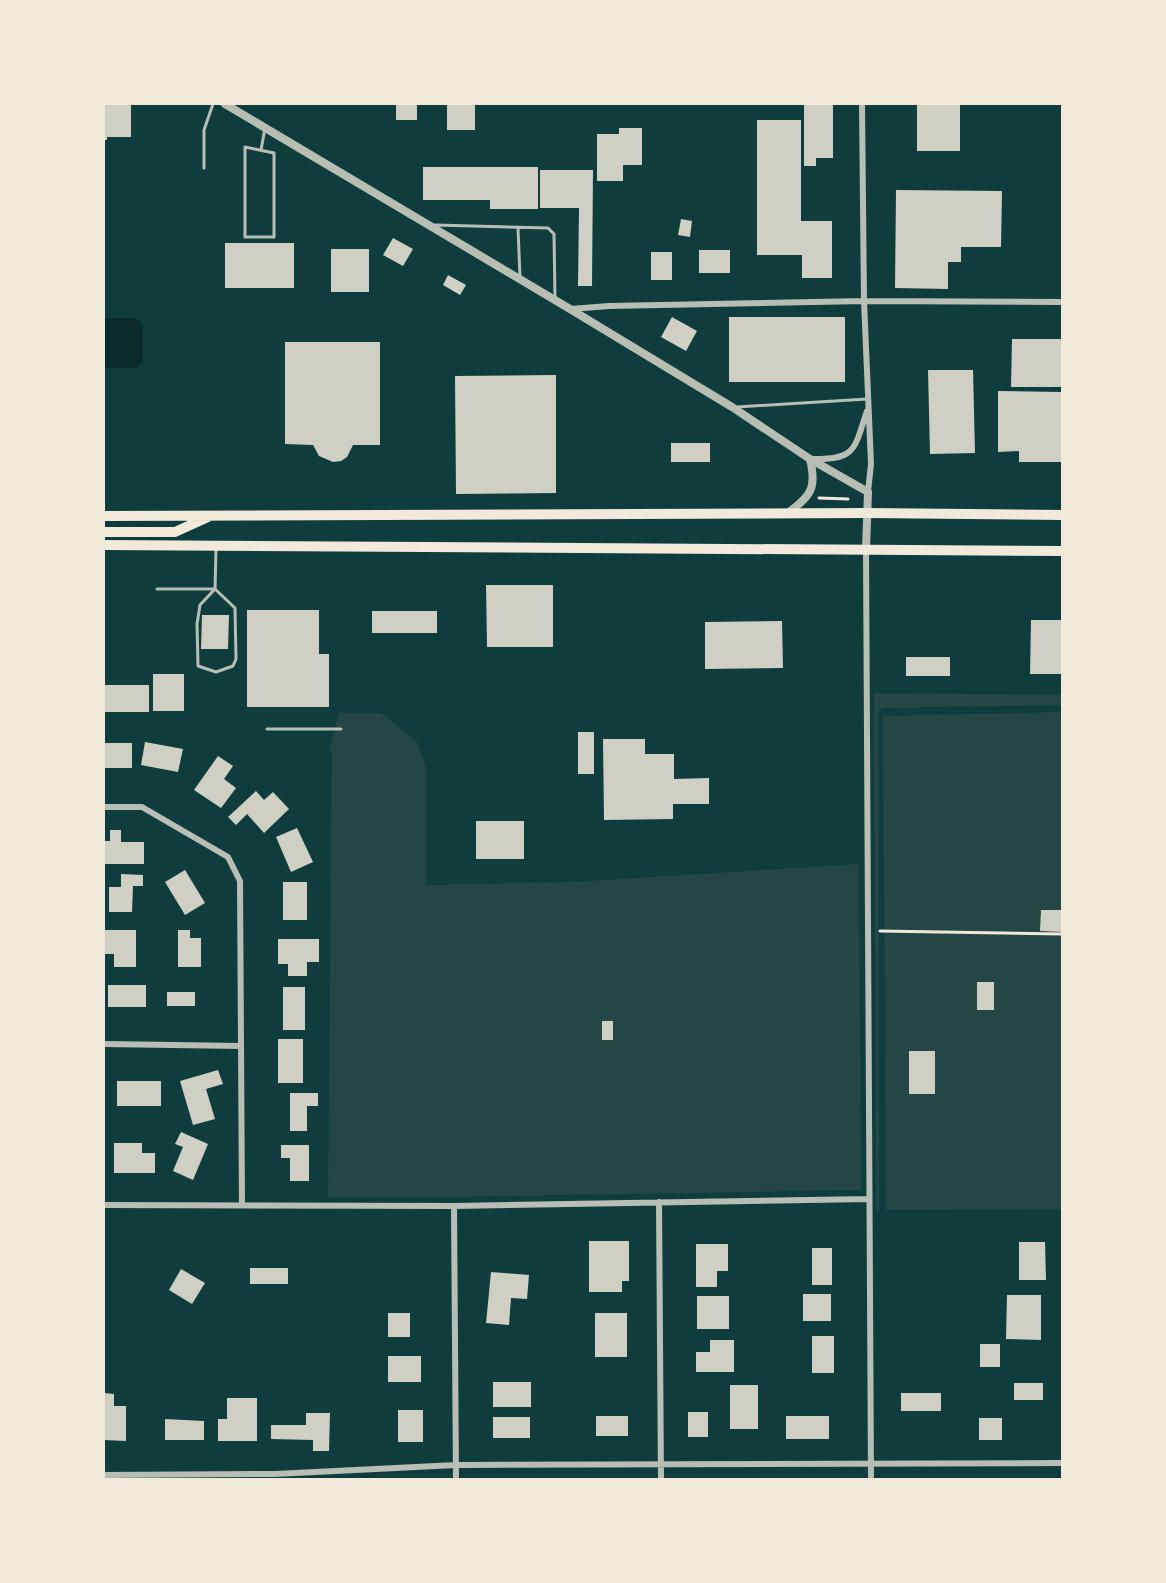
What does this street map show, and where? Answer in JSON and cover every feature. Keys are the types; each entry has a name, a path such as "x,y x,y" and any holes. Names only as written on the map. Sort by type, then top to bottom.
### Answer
{"main road":[{"path":"104,516 867,513 1062,515"},
{"path":"104,532 175,532 212,515"},
{"path":"104,545 1062,551"}],"street":[{"path":"225,104 570,309 732,407 810,459 868,492"},
{"path":"862,104 864,301 871,478 868,492 866,550 871,1479"},
{"path":"570,309 609,306 864,301 1062,302"},
{"path":"810,459 831,459 847,455 855,447 868,407"},
{"path":"787,514 805,500 811,491 813,479 810,459"},
{"path":"104,807 142,807 228,857 240,881 242,1205"},
{"path":"104,1044 241,1046"},
{"path":"104,1205 454,1206 869,1199"},
{"path":"659,1203 661,1479"},
{"path":"454,1206 456,1479"},
{"path":"104,1475 275,1474 456,1465 1062,1463"}],"lane":[{"path":"204,168 204,130 213,104"},
{"path":"261,150 265,128"},
{"path":"244,147 261,150 274,153 274,237 244,237 244,147"},
{"path":"430,225 548,228 554,234 555,300"},
{"path":"518,228 520,279"},
{"path":"732,407 867,399"},
{"path":"157,589 215,589 235,608 236,659 233,666 216,672 198,666 197,624 200,605 215,589 216,545"},
{"path":"267,729 341,729"}],"path":[{"path":"818,498 850,499"},
{"path":"880,931 1062,933"}],"shaded area":[{"path":"104,318 136,318 143,324 143,361 137,368 104,368"},
{"path":"874,693 1062,695 1062,705 883,708 878,711 879,1212 876,1212"},
{"path":"1062,712 1062,1209 886,1210 883,716"},
{"path":"339,713 381,713 417,742 426,768 426,885 572,882 859,864 861,1190 328,1197 332,752 329,751"}],"building":[{"path":"104,104 131,104 131,137 107,137 107,140 104,140"},
{"path":"396,104 417,104 417,120 396,120"},
{"path":"447,104 475,104 475,130 447,130"},
{"path":"804,104 833,104 833,158 816,158 816,166 804,166"},
{"path":"917,104 960,104 960,151 917,151"},
{"path":"757,120 801,120 801,221 832,221 832,278 802,278 802,255 757,255"},
{"path":"619,128 642,128 642,165 623,165 623,181 597,181 597,134 619,134"},
{"path":"423,167 538,167 538,209 490,209 490,200 423,200"},
{"path":"540,170 593,170 592,286 578,286 579,208 540,208"},
{"path":"896,190 1002,191 1001,247 961,247 961,262 948,262 948,289 895,288"},
{"path":"681,219 692,221 690,237 678,235"},
{"path":"393,238 413,249 403,266 383,255"},
{"path":"225,243 294,243 294,288 225,288"},
{"path":"331,249 369,249 369,292 331,292"},
{"path":"699,250 730,250 730,273 699,273"},
{"path":"651,252 672,252 672,280 651,280"},
{"path":"448,275 466,285 460,295 443,285"},
{"path":"672,317 697,331 686,351 661,337"},
{"path":"729,317 845,317 845,382 729,382"},
{"path":"1012,339 1062,339 1062,387 1011,387"},
{"path":"285,342 380,342 380,445 353,445 347,457 333,462 319,456 313,445 285,444"},
{"path":"928,370 973,370 975,453 930,454"},
{"path":"556,375 556,493 456,494 455,376"},
{"path":"998,391 1062,392 1062,462 1019,462 1019,451 998,452"},
{"path":"671,443 710,443 710,462 671,462"},
{"path":"486,585 553,585 553,647 487,647"},
{"path":"247,610 319,610 319,654 329,654 329,707 247,707"},
{"path":"372,611 437,611 437,633 372,633"},
{"path":"202,615 229,615 228,649 201,649"},
{"path":"1031,620 1062,620 1062,674 1030,674"},
{"path":"782,621 783,668 705,669 705,622"},
{"path":"906,657 950,657 950,676 906,676"},
{"path":"153,674 184,674 184,711 153,711"},
{"path":"104,685 149,685 149,712 104,712"},
{"path":"578,732 594,732 594,774 578,774"},
{"path":"603,739 645,739 645,754 674,754 674,779 709,778 709,804 673,804 673,819 604,820"},
{"path":"145,742 183,749 178,772 141,765"},
{"path":"104,743 132,743 132,768 104,768"},
{"path":"218,756 233,766 224,779 236,788 221,808 194,790"},
{"path":"256,791 264,800 273,792 289,809 264,833 247,814 236,825 228,817"},
{"path":"476,821 524,821 524,859 476,859"},
{"path":"297,828 313,862 291,872 276,837"},
{"path":"110,830 121,830 121,842 144,842 144,864 104,864 104,841 110,841"},
{"path":"185,870 205,903 185,915 165,882"},
{"path":"121,874 143,875 143,886 133,886 132,912 109,912 109,887 121,887"},
{"path":"283,882 307,882 307,920 283,920"},
{"path":"1041,910 1062,910 1062,932 1040,931"},
{"path":"104,930 136,930 136,967 114,967 114,954 104,954"},
{"path":"178,930 190,930 190,938 201,938 201,967 178,967"},
{"path":"278,939 319,939 319,962 307,962 307,976 288,976 288,964 278,964"},
{"path":"977,982 994,982 994,1010 977,1010"},
{"path":"108,985 146,985 146,1007 108,1007"},
{"path":"283,987 305,987 305,1030 283,1030"},
{"path":"167,992 195,992 195,1006 167,1006"},
{"path":"602,1021 613,1021 613,1040 602,1040"},
{"path":"278,1039 303,1039 303,1083 278,1083"},
{"path":"909,1051 935,1051 935,1094 909,1094"},
{"path":"218,1070 223,1084 206,1089 215,1119 193,1125 180,1081"},
{"path":"117,1081 161,1081 161,1106 117,1106"},
{"path":"290,1093 318,1093 318,1106 307,1106 307,1131 290,1131"},
{"path":"181,1132 208,1144 193,1180 173,1171 183,1147 175,1144"},
{"path":"114,1143 142,1143 142,1153 155,1153 155,1173 114,1173"},
{"path":"281,1145 309,1145 309,1181 290,1181 290,1158 281,1158"},
{"path":"589,1241 629,1241 629,1281 622,1281 622,1292 589,1292"},
{"path":"1019,1242 1045,1242 1046,1280 1019,1280"},
{"path":"696,1244 728,1244 728,1271 717,1271 717,1287 696,1287"},
{"path":"812,1248 832,1248 832,1285 812,1285"},
{"path":"250,1268 288,1268 288,1284 250,1284"},
{"path":"181,1269 205,1283 192,1304 169,1290"},
{"path":"491,1272 529,1275 527,1299 511,1298 509,1325 486,1323"},
{"path":"803,1294 831,1294 831,1321 803,1321"},
{"path":"1007,1295 1041,1295 1041,1340 1006,1339"},
{"path":"697,1296 729,1296 729,1329 697,1329"},
{"path":"388,1313 410,1313 410,1337 388,1337"},
{"path":"595,1313 627,1313 627,1357 595,1357"},
{"path":"812,1336 834,1336 834,1373 812,1373"},
{"path":"710,1340 734,1340 734,1372 696,1372 696,1352 710,1352"},
{"path":"980,1344 1000,1344 1000,1367 980,1367"},
{"path":"388,1356 421,1356 421,1382 388,1382"},
{"path":"493,1382 531,1382 531,1407 493,1407"},
{"path":"1014,1383 1043,1383 1043,1400 1014,1400"},
{"path":"730,1385 758,1385 758,1429 730,1429"},
{"path":"104,1393 114,1394 114,1406 126,1406 126,1441 104,1440"},
{"path":"901,1393 941,1393 941,1411 901,1411"},
{"path":"227,1398 257,1398 257,1441 218,1441 218,1419 227,1419"},
{"path":"398,1410 423,1410 423,1442 398,1442"},
{"path":"688,1412 708,1412 708,1437 688,1437"},
{"path":"306,1413 330,1413 329,1451 313,1451 313,1440 271,1439 271,1425 306,1425"},
{"path":"596,1416 628,1416 628,1436 596,1436"},
{"path":"786,1416 829,1416 829,1439 786,1439"},
{"path":"493,1417 530,1417 530,1438 493,1438"},
{"path":"979,1418 1002,1418 1002,1440 979,1440"},
{"path":"165,1419 204,1421 204,1440 165,1440"}]}
